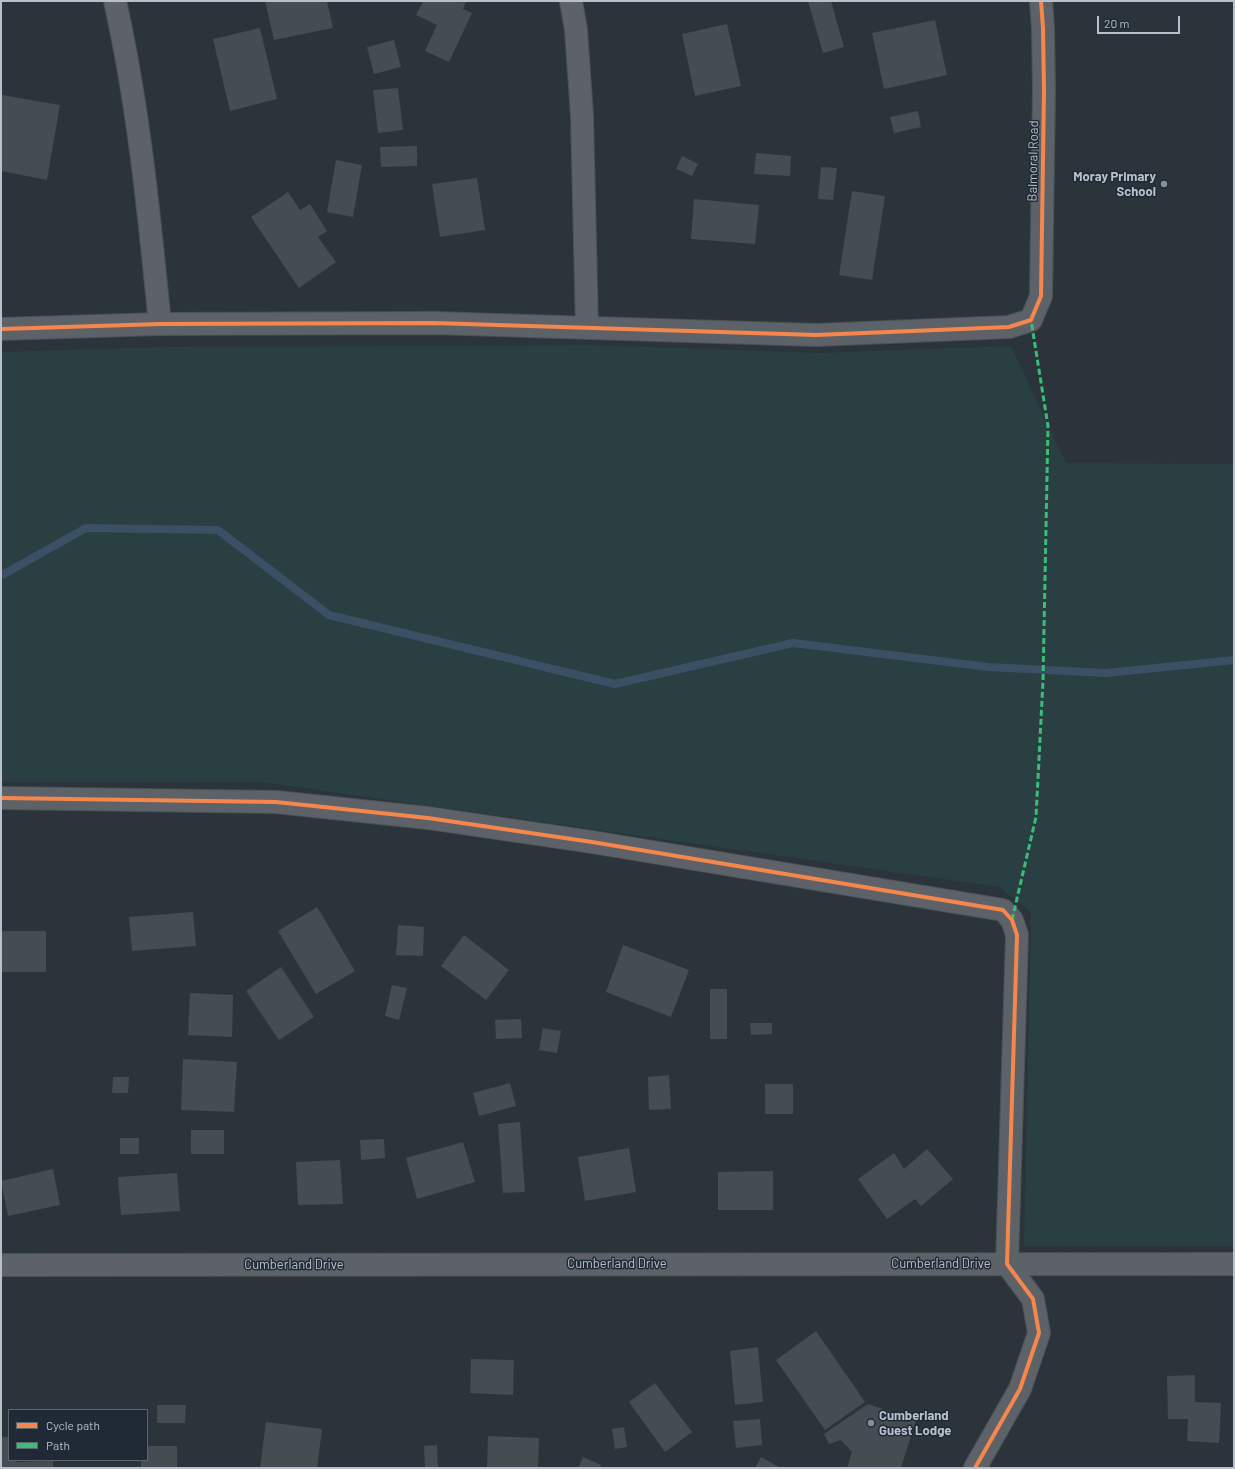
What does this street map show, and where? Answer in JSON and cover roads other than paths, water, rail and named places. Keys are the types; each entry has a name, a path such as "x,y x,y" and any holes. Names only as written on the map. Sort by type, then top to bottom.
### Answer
{"street":[{"path":"115,1 128,62 144,159 160,324"},
{"path":"1,329 160,324 434,323 587,327 582,116 576,30 571,1"},
{"name":"Balmoral Road","path":"587,327 816,335 1009,327 1031,320 1041,296 1044,90 1041,1"},
{"path":"1,798 276,802 428,818 592,842 1003,910 1012,920 1017,935 1007,1264 1033,1299 1039,1333 1020,1389 975,1468"},
{"name":"Cumberland Drive","path":"1,1265 1234,1264"}],"waterway":[{"path":"1,573 4,574 86,528 218,530 329,615 615,684 793,643 988,667 1106,673 1234,660"}],"place":[{"name":"Moray Primary School","path":"1164,184"},
{"name":"Cumberland Guest Lodge","path":"871,1423"}]}
